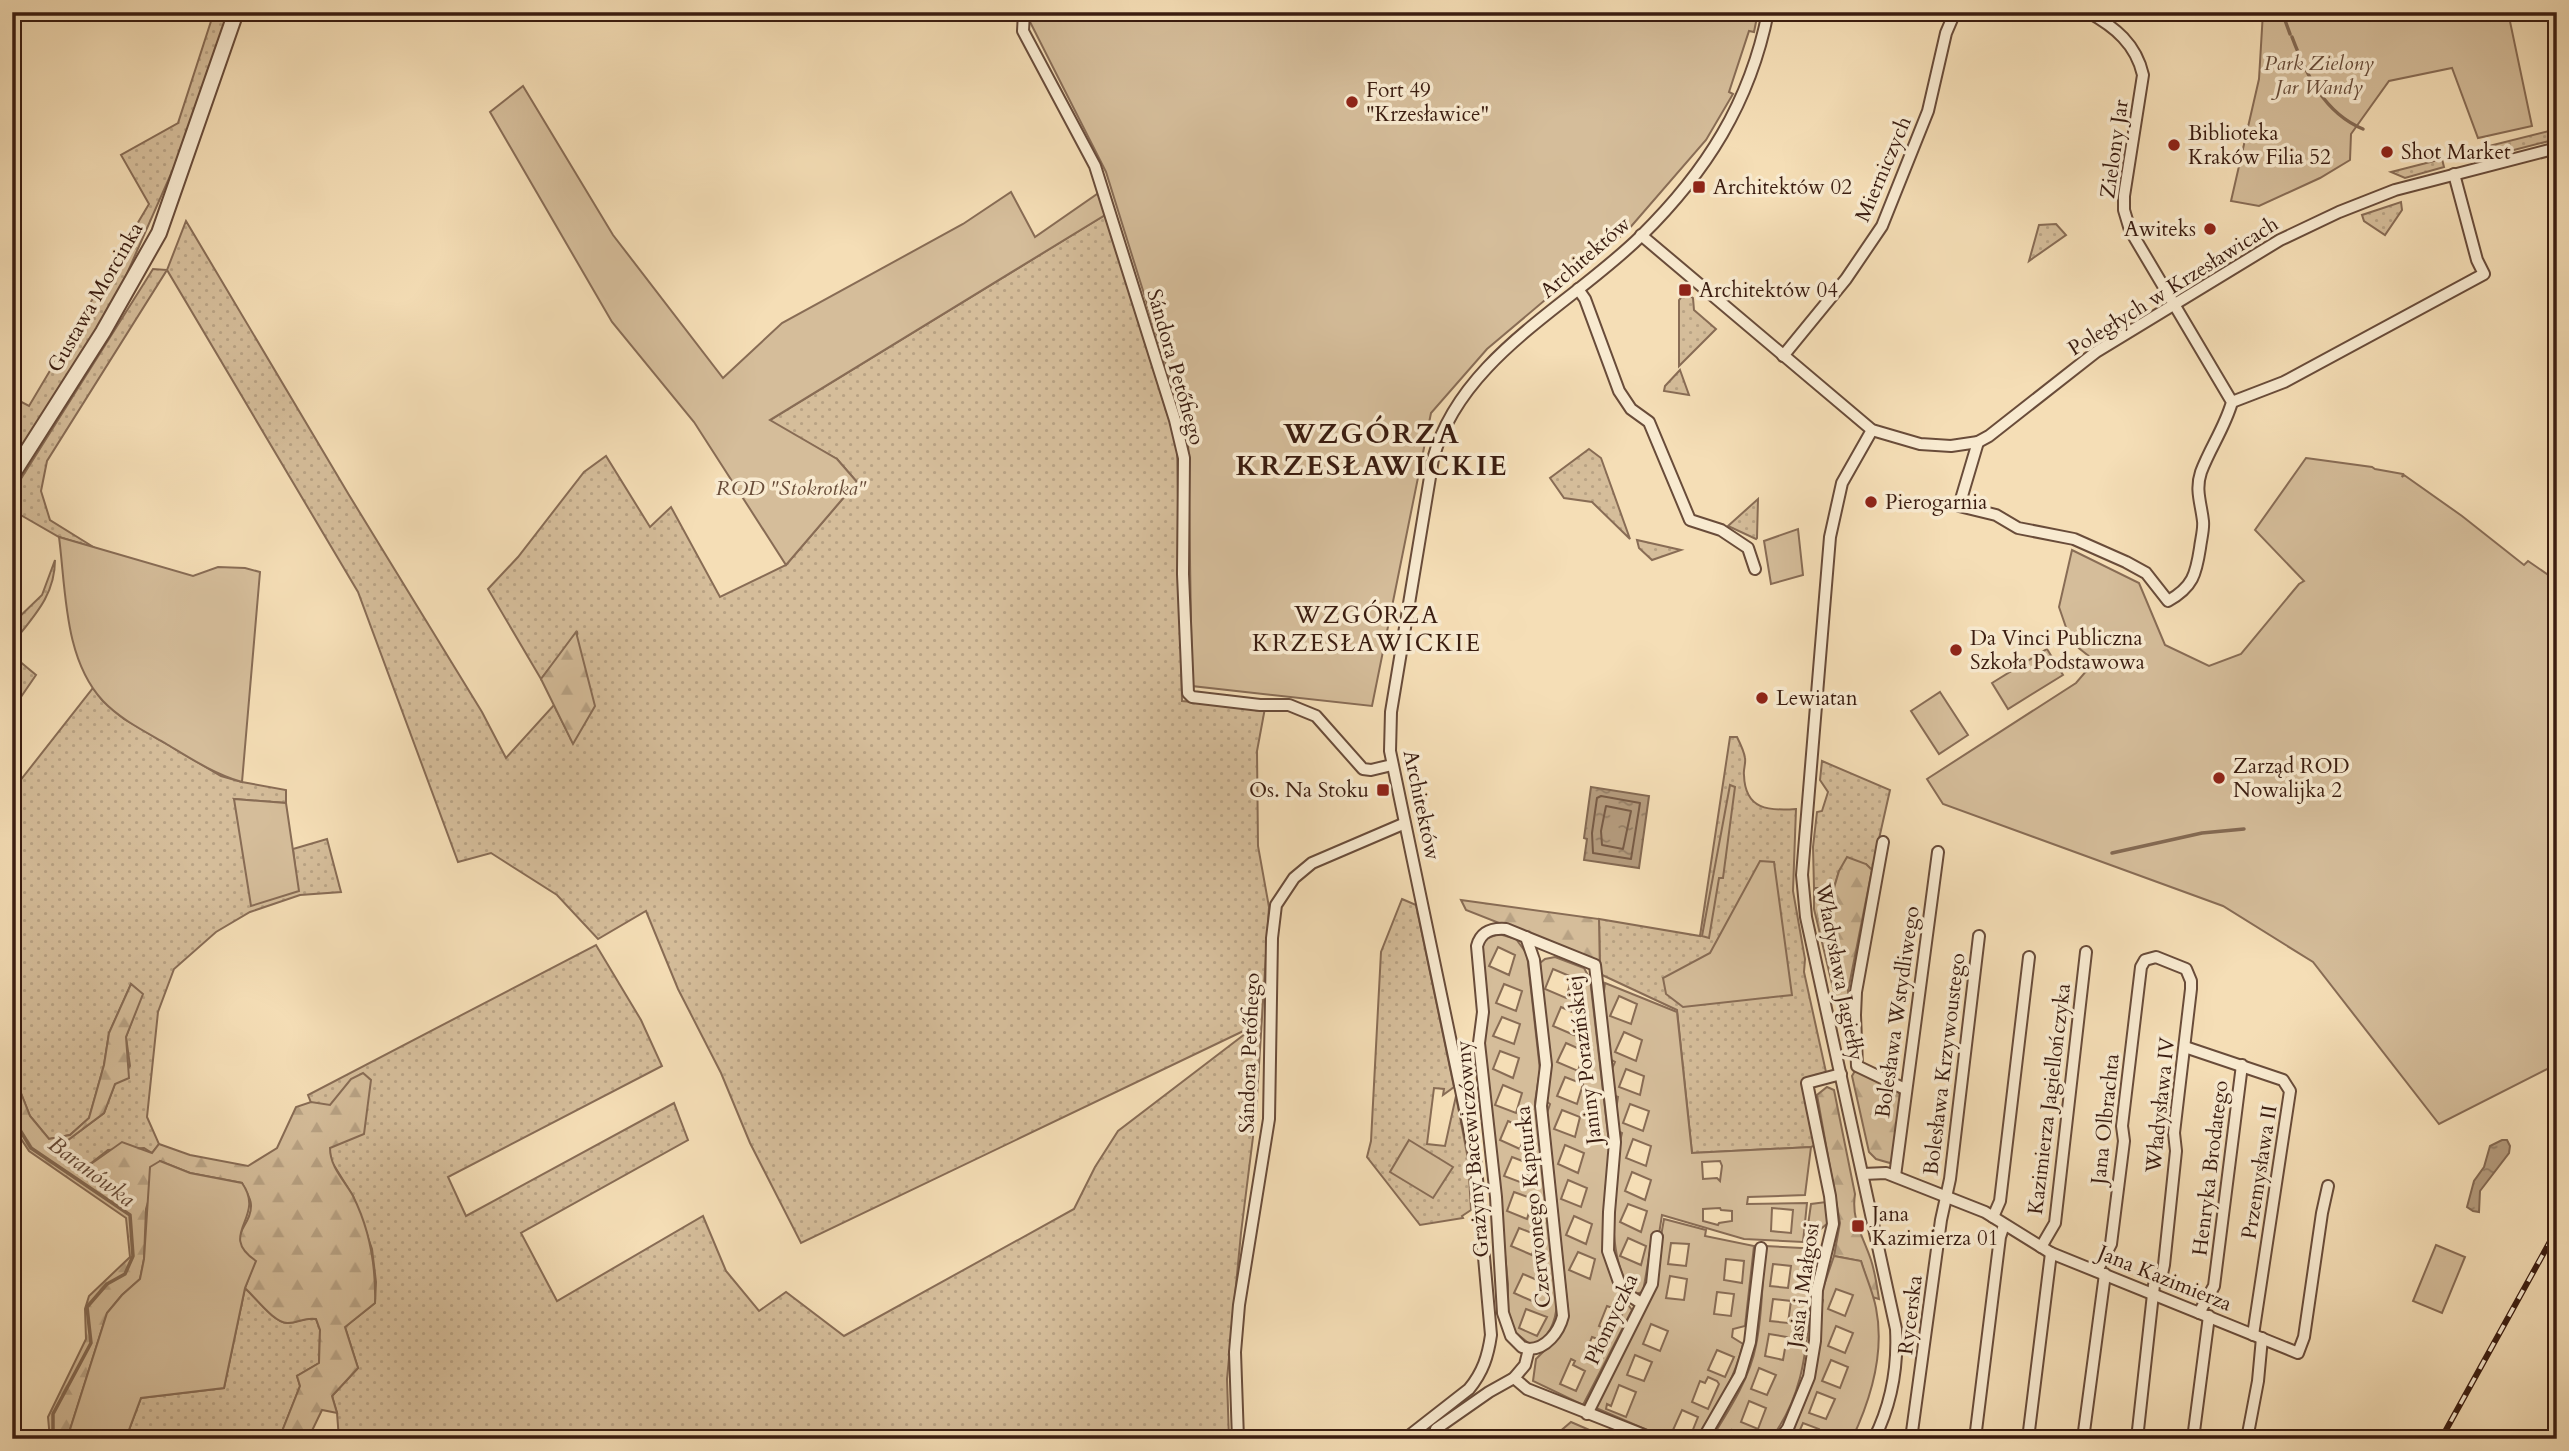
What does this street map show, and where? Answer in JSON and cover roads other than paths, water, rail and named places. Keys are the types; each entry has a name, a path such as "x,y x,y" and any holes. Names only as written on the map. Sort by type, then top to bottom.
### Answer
{"street":[{"name":"Gustawa Morcinka","path":"12,475 103,332 159,233 236,12"},
{"name":"Sándora Petőfiego","path":"1024,12 1023,31 1095,166 1175,419 1184,458 1183,574 1188,693 1192,696 1260,705 1289,705 1316,716 1363,769 1392,765"},
{"name":"Architektów","path":"1405,1439 1469,1389 1486,1363 1491,1335 1475,1157 1412,850 1404,824 1389,737 1428,480 1441,433 1459,401 1484,369 1641,235 1697,170 1732,118 1751,76 1768,12"},
{"name":"Mierniczych","path":"1783,356 1846,279 1882,226 1928,111 1946,33 1955,12"},
{"name":"Zielony Jar","path":"2088,12 2124,36 2140,62 2143,75 2124,210 2137,244 2232,402"},
{"name":"Poległych w Krzesławicach","path":"1641,235 1872,429 1920,444 1951,446 1978,442 2003,428 2096,352 2173,303 2321,219 2395,190 2557,148"},
{"path":"1978,442 1959,506 1996,515 2018,528 2074,539 2102,551 2146,573 2168,601 2182,593 2197,570 2203,524 2197,492 2201,473 2232,402 2284,382 2484,274 2477,260 2454,174"},
{"path":"1578,289 1585,299 1619,391 1632,409 1649,422 1690,520 1712,525 1731,535 1748,548 1755,569"},
{"name":"Władysława Jagiełły","path":"1872,429 1842,483 1828,545 1802,863 1803,904 1893,1310 1897,1348 1888,1402 1874,1439"},
{"name":"Sándora Petőfiego","path":"1238,1439 1235,1352 1239,1305 1269,1119 1272,938 1276,905 1294,878 1303,870 1326,857 1404,824"},
{"path":"1883,842 1856,992 1854,1016 1857,1066 1905,1089"},
{"name":"Bolesława Wstydliwego","path":"1895,1177 1938,852"},
{"name":"Janiny Porazińskiej","path":"1480,937 1496,928 1506,929 1595,965 1615,1142 1608,1251 1620,1285 1641,1303"},
{"name":"Bolesława Krzywoustego","path":"1947,1197 1979,936"},
{"name":"Grażyny Bacewiczówny","path":"1480,937 1476,951 1483,1012 1479,1043 1496,1197 1503,1313 1511,1336 1522,1347 1529,1349"},
{"name":"Czerwonego Kapturka","path":"1526,937 1534,960 1546,1072 1541,1107 1563,1307 1558,1330 1544,1345 1529,1349"},
{"path":"1534,960 1553,948"},
{"name":"Kazimierza Jagiellończyka","path":"2028,1439 2046,1250 2055,1223 2086,952"},
{"path":"1993,1217 2000,1201 2029,957"},
{"name":"Władysława IV","path":"2137,1439 2154,1285 2164,1265 2176,1151 2174,1133 2191,989 2189,973 2182,966 2153,957 2145,960 2141,967"},
{"name":"Jana Olbrachta","path":"2083,1439 2101,1273 2110,1244 2124,1142 2122,1126 2141,967"},
{"name":"Przemysława II","path":"2185,1047 2283,1080 2290,1091 2257,1336 2258,1381 2247,1439"},
{"name":"Henryka Brodatego","path":"2193,1439 2204,1314 2214,1286 2242,1065"},
{"name":"Jasia i Małgosi","path":"1780,1439 1788,1428 1809,1377 1815,1341 1817,1290 1833,1224 1830,1196 1807,1083 1841,1074"},
{"name":"Jana Kazimierza","path":"1863,1174 1886,1173 1947,1197 1993,1217 2046,1250 2298,1353 2304,1338 2328,1186"},
{"name":"Rycerska","path":"1912,1439 1947,1197"},
{"path":"1975,1439 2000,1237 2004,1225"},
{"name":"Płomyczka","path":"1587,1414 1652,1284 1657,1237"},
{"path":"1703,1439 1740,1375 1750,1342 1761,1248"},
{"path":"1436,1429 1514,1378 1525,1365 1529,1349"},
{"path":"1514,1378 1527,1389 1654,1439"}],"water":[{"path":"1591,787 1649,796 1639,868 1584,860"},
{"path":"2507,1140 2509,1153 2480,1191 2479,1212 2473,1211 2467,1207 2474,1181 2484,1167 2490,1146"}],"waterway":[{"path":"2282,12 2290,34"},
{"path":"2292,37 2310,78 2327,103 2349,122 2363,129"},
{"path":"2112,853 2202,833 2244,829"},
{"name":"Baranówka","path":"12,1117 31,1148 130,1215 133,1256 125,1274 107,1284 87,1307 91,1343 53,1414 53,1439"}],"railway":[{"path":"2441,1439 2557,1229"}],"place":[{"name":"Fort 49 \"Krzesławice\"","path":"1352,102"},
{"name":"Biblioteka Kraków Filia 52","path":"2174,145"},
{"name":"Shot Market","path":"2387,152"},
{"name":"Architektów 02","path":"1699,187"},
{"name":"Awiteks","path":"2210,229"},
{"name":"Architektów 04","path":"1685,290"},
{"name":"Pierogarnia","path":"1871,502"},
{"name":"Da Vinci Publiczna Szkoła Podstawowa","path":"1956,650"},
{"name":"Lewiatan","path":"1762,698"},
{"name":"Zarząd ROD Nowalijka 2","path":"2219,778"},
{"name":"Os. Na Stoku","path":"1383,790"},
{"name":"Jana Kazimierza 01","path":"1858,1226"}],"district":[{"name":"WZGÓRZA KRZESŁAWICKIE","path":"1372,449"},
{"name":"WZGÓRZA KRZESŁAWICKIE","path":"1367,629"}],"park label":[{"name":"Park Zielony Jar Wandy","path":"2319,75"},
{"name":"ROD \"Stokrotka\"","path":"791,488"}]}
